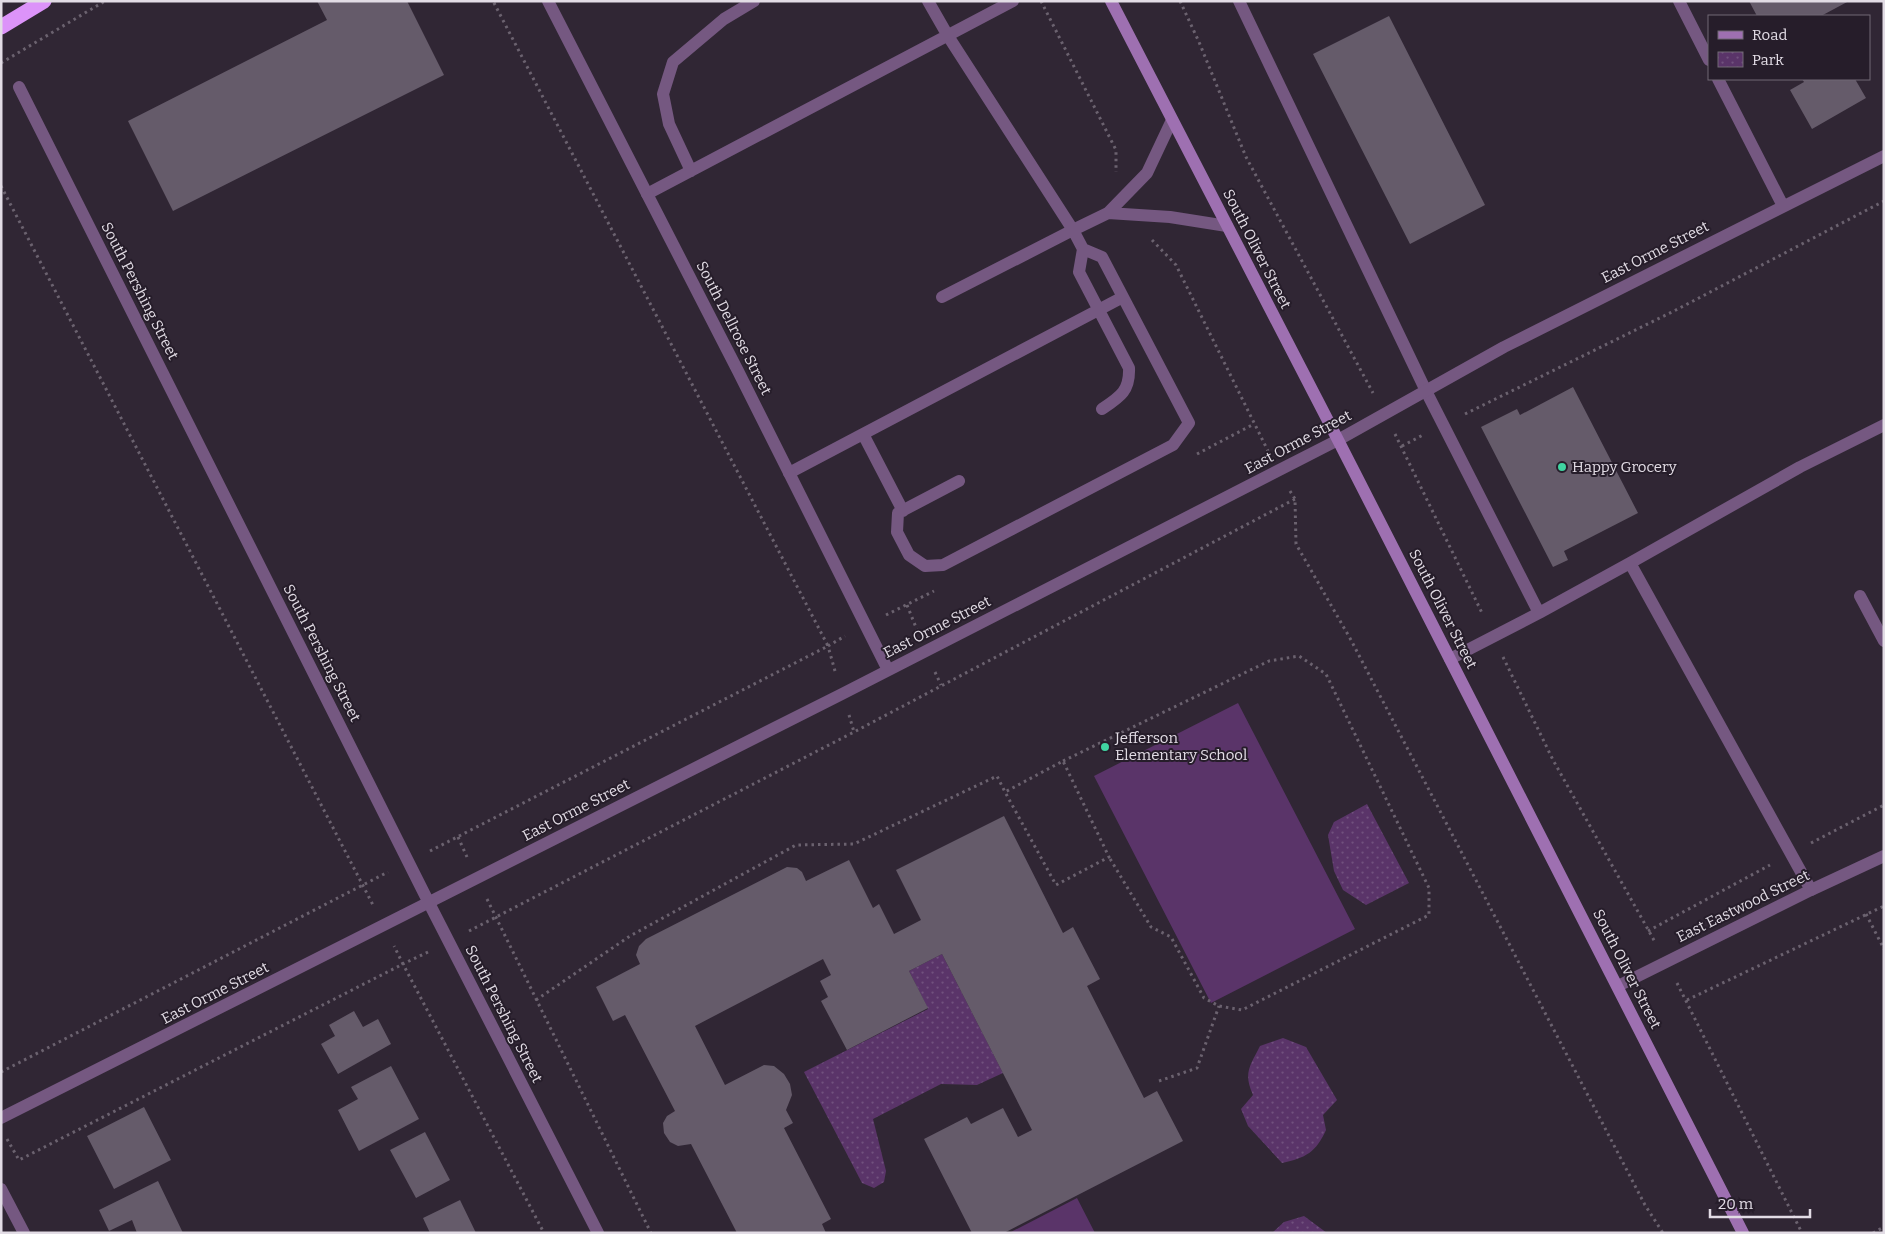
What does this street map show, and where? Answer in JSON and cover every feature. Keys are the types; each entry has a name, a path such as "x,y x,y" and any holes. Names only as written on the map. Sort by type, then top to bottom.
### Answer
{"highway":[{"path":"1,27 44,1"}],"main road":[{"name":"South Oliver Street","path":"1111,1 1450,658 1743,1233"}],"street":[{"name":"South Dellrose Street","path":"548,1 888,670"},
{"path":"691,171 669,124 663,94 673,62 724,19 754,1"},
{"path":"928,1 948,36 1073,230 1082,249 1079,272 1129,368 1129,382 1119,398 1102,408"},
{"path":"647,194 1013,1"},
{"path":"1239,1 1426,391 1539,613"},
{"path":"1679,1 1708,58"},
{"path":"1719,80 1783,206"},
{"name":"South Pershing Street","path":"19,87 429,903 598,1233"},
{"path":"942,297 1108,213 1148,173 1172,120"},
{"name":"East Orme Street","path":"1,1118 888,670 1338,440 1504,347 1884,156"},
{"path":"1108,213 1170,216 1227,226"},
{"path":"959,481 898,513 897,532 909,555 925,566 943,565 1173,445 1189,422 1102,257 1082,249"},
{"path":"789,473 1123,297"},
{"path":"1450,658 1630,564 1800,467 1884,425"},
{"path":"863,434 903,511"},
{"path":"1630,564 1811,890"},
{"path":"1860,596 1884,641"},
{"name":"East Eastwood Street","path":"1618,986 1811,890 1884,856"},
{"path":"1,1188 24,1233"}],"path":[{"path":"1,63 105,1"},
{"path":"493,1 828,646"},
{"path":"1041,1 1116,150 1116,176 1125,196"},
{"path":"1,186 544,1233"},
{"path":"1402,446 1674,311 1884,201"},
{"path":"1134,214 1141,228 1176,265 1254,424 1294,498 1296,544 1351,640 1645,1205 1663,1233"},
{"path":"6,1135 19,1160 854,732 1294,498"},
{"path":"1005,792 1063,760 1270,662 1299,656 1326,674 1429,888 1429,915 1242,1010 1219,1006 1204,998 1171,937 1151,927 1109,857 1063,760"},
{"path":"536,1000 630,936 796,845 854,844 996,776 1056,885 1109,857"},
{"path":"1648,931 1884,805"},
{"path":"458,837 651,1233"},
{"path":"1687,1000 1884,906"},
{"path":"1866,914 1884,949"},
{"path":"1160,1081 1197,1068 1219,1006"},
{"path":"1873,1233 1884,1227"}],"green space":[{"path":"1238,703 1355,929 1211,1003 1094,776"},
{"path":"1367,804 1409,883 1366,905 1343,890 1334,871 1328,835 1334,822"},
{"path":"942,954 1003,1073 977,1085 941,1084 873,1119 886,1171 884,1182 874,1188 862,1183 804,1072 928,1009 909,971"},
{"path":"1283,1038 1306,1047 1337,1100 1323,1115 1326,1130 1314,1149 1298,1159 1282,1163 1248,1126 1241,1109 1253,1095 1248,1075 1260,1046"},
{"path":"1077,1198 1095,1233 1009,1233"},
{"path":"1304,1216 1327,1233 1272,1233 1284,1222"}],"building":[{"path":"317,1 407,1 444,75 173,211 128,121 327,20"},
{"path":"1749,1 1849,1 1823,15 1756,15"},
{"path":"1389,16 1485,205 1410,244 1313,54"},
{"path":"1803,80 1856,80 1866,98 1812,129 1790,90 1804,82"},
{"path":"1573,387 1638,513 1564,551 1568,560 1553,567 1481,427 1517,409 1520,415"},
{"path":"1004,816 1063,933 1073,927 1100,979 1087,986 1144,1098 1157,1091 1183,1141 1004,1233 972,1233 924,1139 967,1117 971,1124 1003,1108 1018,1137 1032,1130 942,954 909,971 928,1008 847,1050 821,1001 828,997 820,981 831,975 823,959 695,1026 725,1085 764,1065 774,1066 784,1074 790,1084 792,1095 786,1110 793,1123 784,1128 831,1219 822,1224 826,1233 737,1233 691,1144 678,1146 670,1142 664,1133 663,1123 667,1116 675,1111 625,1015 613,1021 596,987 640,964 636,955 639,946 646,939 787,867 797,868 802,872 806,881 849,860 873,908 879,904 894,934 921,920 896,870"},
{"path":"354,1011 363,1027 378,1019 391,1044 338,1074 321,1044 335,1036 329,1025"},
{"path":"391,1066 419,1119 359,1151 338,1110 358,1099 351,1087"},
{"path":"144,1107 171,1160 114,1189 87,1136"},
{"path":"425,1132 450,1180 416,1198 390,1150"},
{"path":"158,1181 183,1233 137,1233 132,1220 109,1231 99,1210"},
{"path":"460,1200 476,1233 430,1233 423,1218"}],"place":[{"name":"Happy Grocery","path":"1562,467"},
{"name":"Jefferson Elementary School","path":"1105,747"}]}
